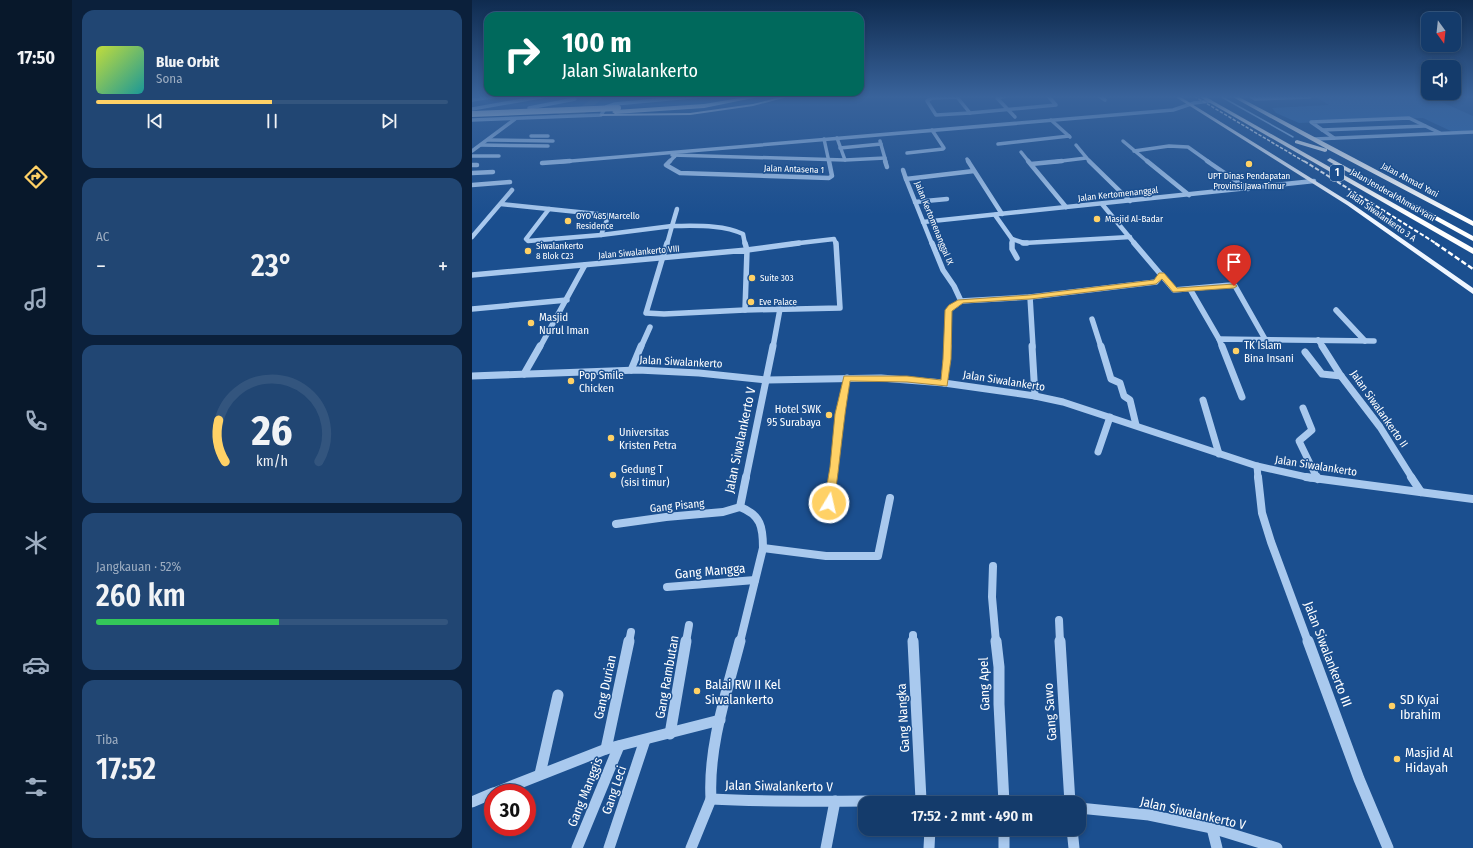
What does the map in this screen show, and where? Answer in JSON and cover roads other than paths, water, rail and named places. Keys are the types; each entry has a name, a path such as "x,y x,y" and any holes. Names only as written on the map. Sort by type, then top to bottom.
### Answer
{"highway":[{"name":"Jalan Jenderal Ahmad Yani","path":"1271,136 1473,251"},
{"name":"Jalan Ahmad Yani","path":"1309,136 1473,224"},
{"name":"Jalan Jenderal Ahmad Yani","path":"1398,183 1387,180 1337,154 1294,140 1473,239"}],"main road":[{"name":"Jalan Siwalankerto 3 A","path":"1240,136 1314,181 1382,226 1473,292"}],"street":[{"path":"472,150 493,136"},
{"path":"490,138 548,136"},
{"path":"542,163 870,136"},
{"path":"878,136 887,167"},
{"path":"907,153 943,149 944,148 936,136"},
{"path":"998,144 1070,137 1068,136"},
{"path":"1330,136 1334,138"},
{"path":"1315,139 1399,136"},
{"path":"490,138 553,141"},
{"path":"837,138 845,160"},
{"name":"Jalan Antasena 1","path":"675,156 666,165 680,173 825,178 832,176 824,140"},
{"path":"1123,141 1189,195"},
{"path":"840,148 881,144"},
{"path":"481,145 548,146"},
{"path":"1076,145 1086,158 1130,201"},
{"path":"1134,151 1169,146 1188,147 1248,189"},
{"path":"1021,152 1066,208"},
{"path":"646,154 829,160 885,158"},
{"path":"472,156 499,156"},
{"path":"1031,164 1086,158"},
{"path":"967,159 1002,214"},
{"name":"Jalan Kertomenanggal IX","path":"903,170 943,270 954,286 961,301"},
{"path":"906,179 974,171"},
{"path":"472,173 493,172"},
{"name":"Jalan Kertomenanggal","path":"923,222 1314,181"},
{"path":"472,185 510,182"},
{"path":"472,237 512,190"},
{"path":"915,202 947,199"},
{"path":"500,204 607,215 608,217 601,235"},
{"path":"1102,204 1174,289 1235,286 1265,339"},
{"path":"549,209 526,241 601,235 672,226 721,229 740,232 743,234 747,250 745,310"},
{"path":"677,209 646,313 664,314 780,309"},
{"path":"995,215 1012,239 1012,246 1016,258"},
{"path":"1012,239 1031,244 1130,237"},
{"name":"Jalan Siwalankerto VIII","path":"472,275 747,250 834,239 836,241 839,270 840,308 780,309"},
{"path":"524,374 567,300 585,265"},
{"path":"944,384 947,359 949,310 961,301 1030,297 1156,282 1162,275"},
{"path":"1190,289 1219,339 1242,397"},
{"path":"1030,297 1035,396"},
{"path":"472,309 567,300"},
{"name":"Jalan Siwalankerto V","path":"780,309 768,380 740,507 748,509 761,524 763,548 720,720 710,778 711,799 750,802 858,801"},
{"path":"1336,310 1365,341"},
{"path":"1092,319 1111,379 1120,384 1124,396 1130,400 1136,425"},
{"path":"631,370 650,327"},
{"path":"1219,339 1374,341"},
{"name":"Jalan Siwalankerto II","path":"1318,340 1341,376 1380,427 1422,492"},
{"path":"1305,352 1322,374 1341,376"},
{"name":"Jalan Siwalankerto","path":"472,376 631,370 699,373 768,380 847,378 907,379 1035,396 1063,402 1257,466 1318,479 1473,499"},
{"path":"829,503 835,467 840,414 847,378"},
{"path":"1203,400 1219,454"},
{"path":"1303,408 1312,430 1299,442 1318,479"},
{"path":"1098,452 1110,417"},
{"name":"Jalan Siwalankerto III","path":"1257,466 1262,513 1271,542 1359,779 1388,848"},
{"path":"763,548 826,556 878,556 880,554 890,498"},
{"name":"Gang Pisang","path":"616,524 666,517 723,512 740,507"},
{"name":"Gang Apel","path":"993,566 992,597 999,666 999,704 1004,796"},
{"name":"Gang Mangga","path":"667,587 755,580"},
{"name":"Gang Sawo","path":"1059,620 1070,796"},
{"name":"Gang Rambutan","path":"670,734 689,625"},
{"name":"Gang Durian","path":"606,749 631,632"},
{"name":"Gang Nangka","path":"913,635 929,796"},
{"path":"540,774 558,695"},
{"path":"515,784 606,749 670,734 720,720"},
{"name":"Gang Leci","path":"609,848 645,740"},
{"name":"Gang Manggis","path":"577,848 619,746"},
{"path":"472,802 484,797"},
{"path":"691,848 711,799"},
{"path":"826,848 835,801"},
{"name":"Jalan Siwalankerto V","path":"1086,809 1149,815 1212,828 1277,848"},
{"path":"1212,828 1216,848"},
{"path":"929,848 930,836"},
{"path":"1004,836 1004,848"},
{"path":"1073,836 1074,848"}],"railway":[{"path":"1261,136 1305,162"},
{"path":"1304,161 1437,244"},
{"path":"1435,243 1473,269"}],"place":[{"name":"UPT Dinas Pendapatan Provinsi Jawa Timur","path":"1249,164"},
{"name":"Masjid Al-Badar","path":"1097,219"},
{"name":"OYO 485 Marcello Residence","path":"568,221"},
{"name":"Siwalankerto 8 Blok C23","path":"528,251"},
{"name":"Suite 303","path":"752,278"},
{"name":"Eve Palace","path":"751,302"},
{"name":"Masjid Nurul Iman","path":"531,323"},
{"name":"TK Islam Bina Insani","path":"1236,351"},
{"name":"Pop Smile Chicken","path":"571,381"},
{"name":"Hotel SWK 95 Surabaya","path":"829,415"},
{"name":"Universitas Kristen Petra","path":"611,438"},
{"name":"Gedung T (sisi timur)","path":"613,475"},
{"name":"Balai RW II Kel Siwalankerto","path":"697,691"},
{"name":"SD Kyai Ibrahim","path":"1392,706"},
{"name":"Masjid Al Hidayah","path":"1397,759"}]}
